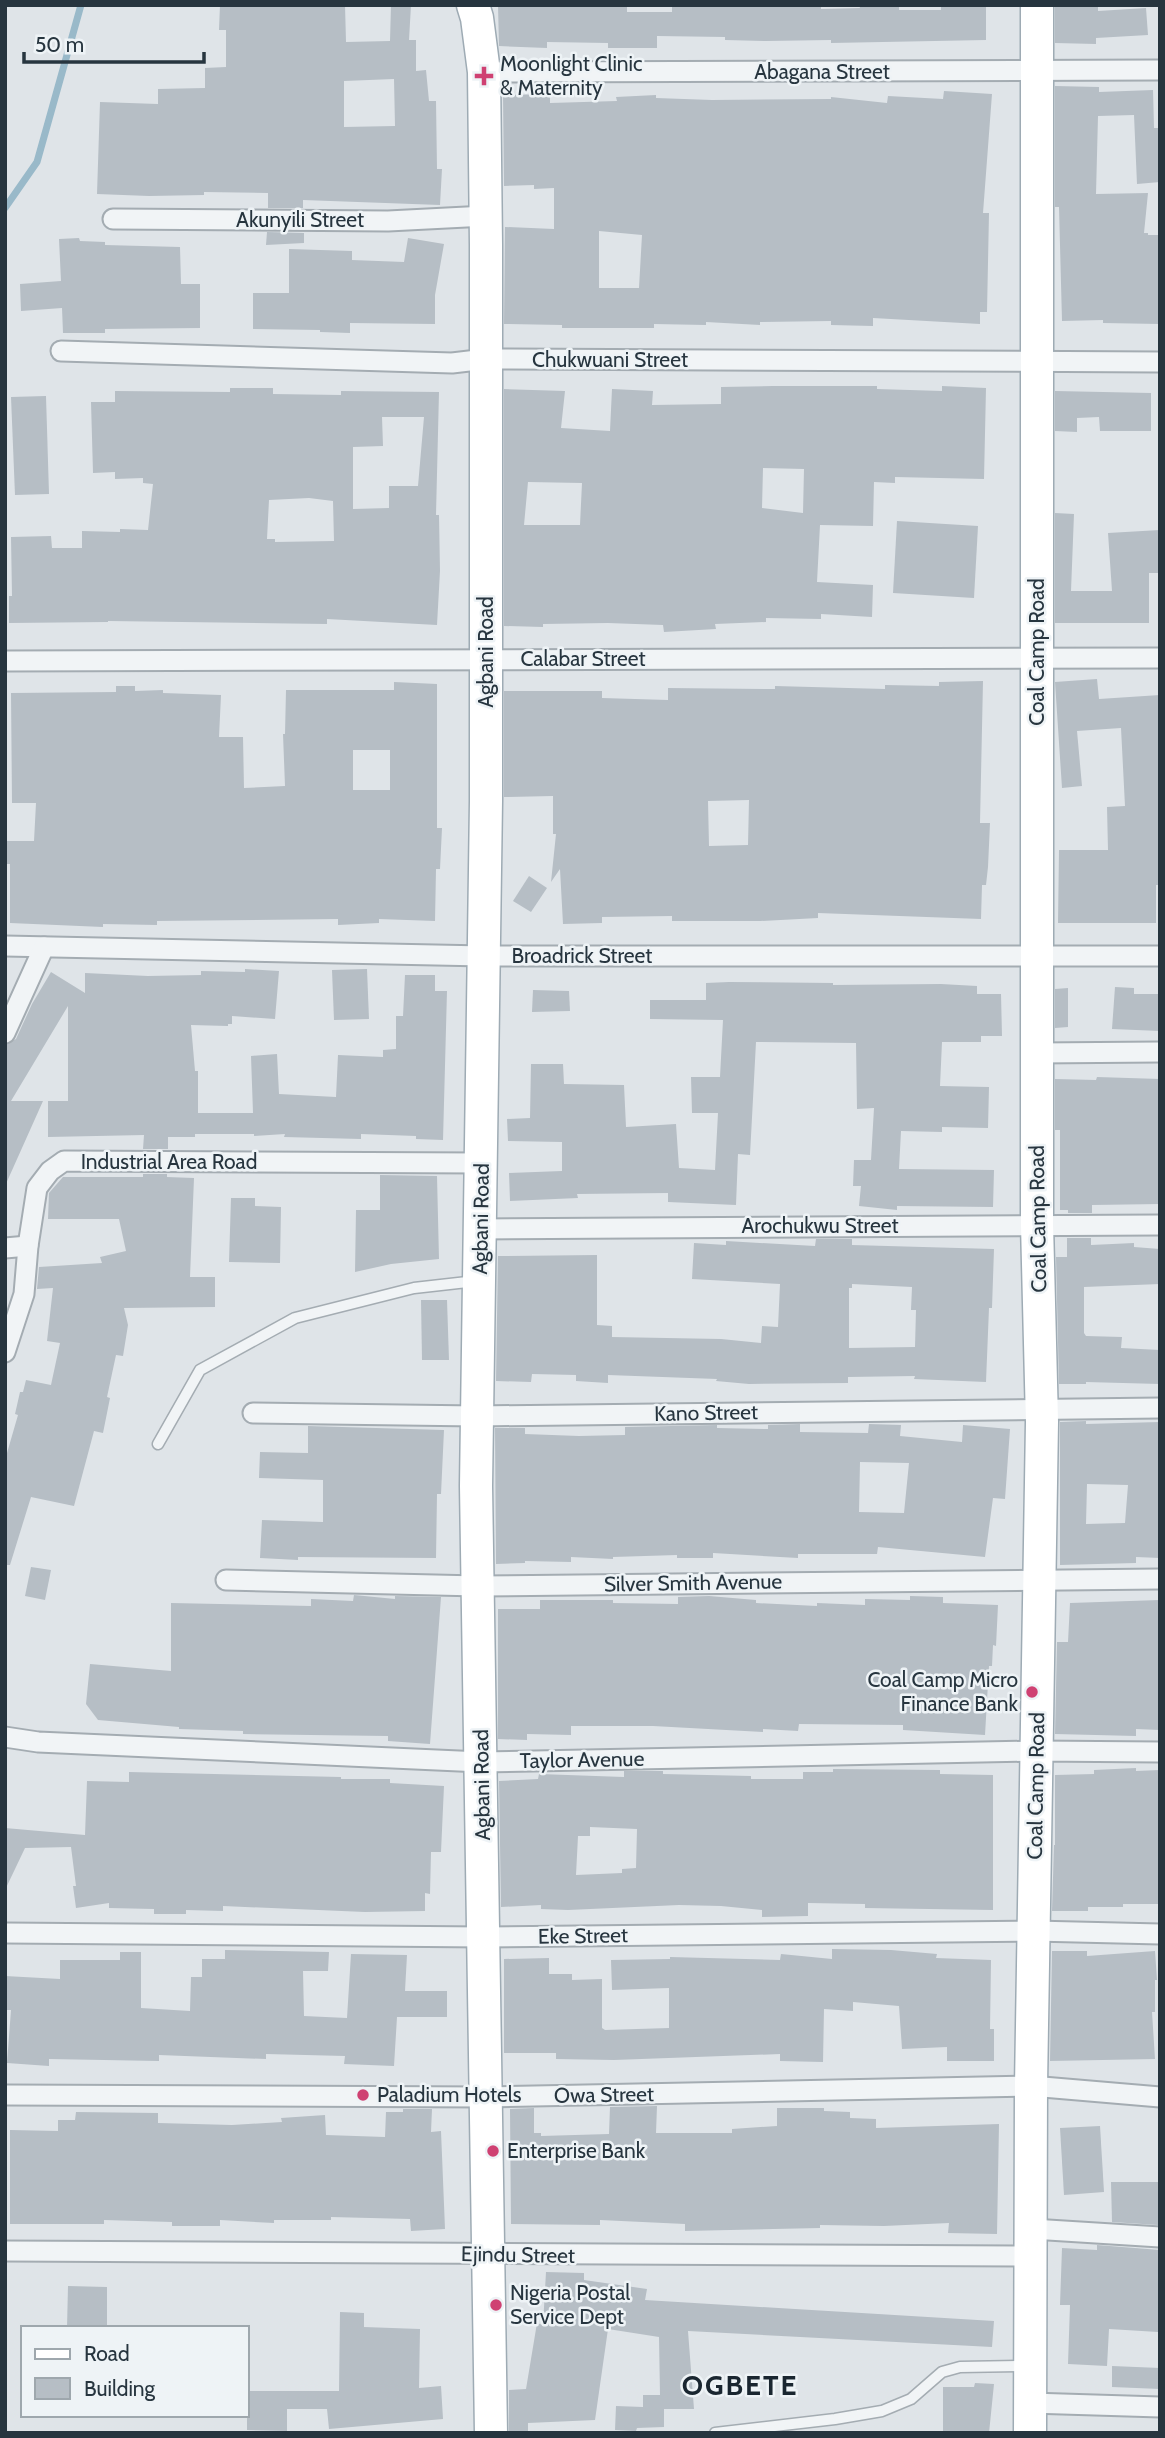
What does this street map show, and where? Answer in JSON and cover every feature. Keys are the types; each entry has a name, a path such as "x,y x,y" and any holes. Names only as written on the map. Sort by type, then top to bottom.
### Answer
{"main road":[{"name":"Agbani Road","path":"473,5 484,72 486,216 486,659 478,1586 491,2433"},
{"name":"Coal Camp Road","path":"1030,2418 1035,1751 1041,1579 1036,957 1037,5"}],"street":[{"name":"Abagana Street","path":"484,72 1160,71"},
{"name":"Akunyili Street","path":"113,219 388,221 486,216"},
{"name":"Chukwuani Street","path":"61,351 452,363 486,359 1160,362"},
{"name":"Calabar Street","path":"5,661 1160,658"},
{"name":"Broadrick Street","path":"5,946 484,956 1160,956"},
{"path":"5,1033 44,947"},
{"path":"1037,1053 1160,1052"},
{"name":"Industrial Area Road","path":"5,1352 24,1294 37,1188 50,1171 64,1161 481,1163"},
{"name":"Arochukwu Street","path":"480,1229 1160,1225"},
{"path":"5,1248 28,1246"},
{"name":"Kano Street","path":"253,1413 478,1416 1160,1408"},
{"name":"Silver Smith Avenue","path":"226,1580 478,1586 1160,1579"},
{"name":"Taylor Avenue","path":"5,1737 38,1742 481,1762 1035,1751 1160,1752"},
{"name":"Eke Street","path":"5,1933 484,1937 1034,1931 1160,1934"},
{"name":"Owa Street","path":"5,2095 487,2097 1031,2086 1160,2096"},
{"name":"Ejindu Street","path":"5,2251 392,2252 488,2255 1032,2243 1160,2236"},
{"path":"1030,2418 1160,2407"}],"lane":[{"path":"158,1444 200,1370 295,1318 414,1288 480,1281"},
{"path":"715,2433 882,2411 911,2399 942,2372 960,2367 1031,2366"}],"building":[{"path":"220,5 345,5 346,42 390,41 391,5 411,5 409,40 416,40 416,71 426,70 429,101 436,101 437,169 442,169 440,205 303,200 303,208 268,208 268,193 204,192 204,195 149,196 97,194 100,102 158,104 158,89 205,88 205,68 226,67 226,30 219,30","holes":["394,79 395,126 344,127 344,81"]},
{"path":"498,5 627,5 627,12 672,12 672,5 821,5 821,9 899,5 899,10 941,10 941,5 986,5 986,40 831,43 831,40 766,41 725,40 725,37 657,36 657,48 608,48 608,43 547,42 547,48 499,46"},
{"path":"1055,5 1098,5 1098,11 1146,8 1148,35 1096,38 1096,44 1055,43"},
{"path":"1055,86 1099,87 1099,92 1153,90 1154,128 1160,128 1160,182 1137,184 1134,115 1098,116 1096,194 1148,193 1144,233 1160,235 1160,324 1103,323 1103,320 1062,321 1059,207 1055,207"},
{"path":"944,91 992,94 983,213 989,213 987,312 980,312 980,324 873,318 873,326 831,325 831,321 760,322 760,325 706,322 706,325 654,324 654,328 562,328 562,325 504,324 505,227 554,229 554,188 534,189 534,185 504,186 503,95 550,94 550,103 617,101 616,97 656,95 656,98 712,100 831,97 887,103 888,96 943,99","holes":["599,231 642,235 639,288 599,288"]},
{"path":"267,232 304,233 304,243 266,245"},
{"path":"79,238 80,241 105,242 105,245 180,247 181,284 200,284 200,328 105,329 105,333 63,333 62,308 21,311 20,284 61,281 59,239"},
{"path":"408,238 444,244 435,295 435,324 350,323 350,333 253,329 253,293 289,293 289,249 352,251 352,260 404,262"},
{"path":"877,386 877,389 942,391 942,386 986,388 984,479 895,477 895,483 874,482 873,526 820,525 817,582 873,585 872,617 821,614 821,619 766,618 766,622 715,624 716,629 664,632 663,625 608,623 543,624 543,627 504,626 504,389 565,391 561,428 610,431 612,389 653,391 652,405 721,404 721,387","holes":["763,468 804,469 803,513 762,508","528,482 582,483 580,525 524,525"]},
{"path":"230,388 273,388 273,394 341,395 341,391 439,392 436,515 439,515 440,571 437,625 327,619 327,624 108,621 9,623 9,596 12,596 11,537 51,536 52,548 82,548 82,531 148,530 153,484 143,483 143,478 115,479 115,472 93,473 91,402 115,402 115,391 230,392","holes":["382,417 424,417 418,486 389,486 389,508 353,509 353,447 383,446","309,498 333,501 334,541 275,542 275,539 267,539 269,500"]},
{"path":"1055,391 1151,393 1151,431 1100,431 1099,417 1077,418 1077,432 1055,431"},
{"path":"46,396 49,494 15,495 11,397"},
{"path":"1055,513 1074,514 1071,591 1112,591 1108,533 1160,530 1160,573 1149,573 1149,623 1055,623"},
{"path":"897,521 978,526 974,598 893,593"},
{"path":"1097,679 1099,699 1160,695 1160,885 1156,885 1156,923 1058,923 1059,850 1108,850 1107,807 1125,806 1121,728 1077,731 1082,786 1062,788 1055,682"},
{"path":"983,681 980,823 990,823 986,885 982,885 981,919 818,913 818,918 760,921 672,921 672,916 602,917 602,923 563,924 560,869 551,882 556,834 553,834 553,796 504,797 504,691 602,691 602,698 668,700 668,688 775,689 775,686 885,689 885,685 939,686 939,682","holes":["749,800 748,845 709,846 708,801"]},
{"path":"394,682 437,684 437,828 442,828 440,869 436,869 435,921 379,919 379,923 338,925 338,919 157,921 157,925 103,924 103,927 10,923 10,864 7,864 7,841 34,841 36,803 12,803 11,693 116,692 116,686 135,686 135,691 163,690 163,693 221,695 219,737 243,737 244,788 285,786 283,734 286,690 394,690","holes":["353,750 390,750 390,790 353,790"]},
{"path":"529,876 547,888 531,912 513,901"},
{"path":"245,969 279,971 275,1019 232,1016 232,1024 228,1026 191,1025 195,1071 198,1071 198,1113 253,1113 251,1056 277,1054 279,1094 336,1097 338,1055 383,1057 383,1050 396,1049 396,1016 403,1016 405,975 435,975 435,991 447,991 443,1140 361,1134 361,1139 284,1137 285,1134 195,1134 195,1137 168,1137 168,1149 143,1149 144,1135 48,1137 48,1101 68,1101 68,1006 11,1101 43,1101 5,1186 5,1045 16,1039 51,972 85,993 85,973 201,975 201,971 245,972"},
{"path":"367,969 369,1019 334,1020 332,970"},
{"path":"706,983 941,984 977,986 977,994 1001,994 1002,1036 981,1036 981,1042 942,1042 940,1086 989,1087 988,1128 942,1127 942,1132 901,1131 899,1169 994,1170 993,1207 897,1206 897,1210 859,1206 861,1186 853,1186 854,1160 871,1160 874,1108 857,1109 856,1043 756,1042 750,1155 738,1154 736,1205 668,1202 668,1193 577,1194 578,1198 510,1201 509,1173 562,1171 562,1142 508,1141 507,1119 530,1118 531,1064 563,1064 564,1084 624,1085 626,1127 676,1124 679,1168 715,1170 718,1113 692,1113 691,1077 720,1077 723,1020 650,1019 650,1000 706,1000"},
{"path":"1115,987 1134,988 1134,994 1160,994 1160,1031 1112,1029"},
{"path":"1068,988 1068,1027 1055,1028 1055,989"},
{"path":"533,990 569,991 570,1011 532,1012"},
{"path":"1097,1077 1160,1079 1160,1204 1092,1205 1092,1213 1068,1213 1068,1210 1060,1210 1060,1130 1055,1130 1055,1079 1096,1080"},
{"path":"143,1174 194,1178 190,1277 215,1277 215,1307 124,1308 128,1325 123,1356 116,1355 103,1433 94,1431 74,1506 31,1497 10,1565 5,1565 5,1460 18,1415 15,1414 20,1392 23,1392 26,1380 51,1385 60,1343 47,1341 53,1288 37,1289 39,1267 102,1263 100,1257 126,1251 119,1219 48,1219 49,1193 63,1177 143,1177"},
{"path":"380,1175 437,1176 439,1259 391,1264 355,1272 356,1210 380,1210"},
{"path":"231,1198 255,1198 255,1206 281,1207 280,1263 229,1262"},
{"path":"1067,1238 1091,1238 1091,1245 1134,1243 1134,1247 1160,1249 1160,1284 1084,1287 1084,1333 1086,1336 1122,1337 1121,1348 1160,1350 1160,1384 1059,1384 1056,1257 1067,1257"},
{"path":"816,1239 852,1239 852,1245 994,1249 986,1382 914,1379 915,1376 848,1377 848,1383 749,1384 716,1381 717,1379 608,1375 608,1383 576,1381 576,1375 532,1374 531,1382 496,1381 498,1256 597,1255 597,1325 612,1326 612,1337 721,1339 761,1343 762,1326 778,1327 780,1284 692,1279 694,1243 726,1245 726,1241 815,1246","holes":["852,1284 912,1287 911,1310 916,1310 915,1347 849,1348 849,1288 852,1288"]},
{"path":"421,1300 447,1300 449,1360 422,1360"},
{"path":"1060,1422 1160,1422 1160,1558 1136,1557 1136,1563 1060,1565","holes":["1087,1484 1128,1485 1125,1523 1086,1524"]},
{"path":"800,1424 800,1432 868,1433 869,1424 901,1425 900,1436 962,1442 963,1425 1010,1429 1005,1499 993,1498 985,1557 878,1547 877,1554 798,1554 798,1558 713,1553 713,1558 677,1558 677,1555 613,1559 571,1557 571,1562 525,1561 496,1564 495,1428 525,1428 525,1434 579,1436 625,1435 625,1427 717,1425 717,1428 768,1429 768,1425","holes":["860,1462 909,1463 904,1513 859,1512"]},
{"path":"308,1426 444,1430 441,1494 437,1494 436,1558 260,1558 262,1520 323,1522 323,1480 259,1478 260,1452 308,1453"},
{"path":"31,1567 51,1570 45,1600 25,1596"},
{"path":"354,1595 395,1599 395,1596 441,1597 430,1744 388,1741 388,1736 243,1734 243,1731 179,1729 98,1720 86,1704 90,1664 171,1671 171,1603 311,1606 311,1599 353,1601"},
{"path":"709,1596 756,1600 756,1603 817,1606 817,1603 865,1605 865,1599 910,1600 910,1596 943,1597 943,1603 998,1605 996,1646 993,1645 992,1666 989,1666 985,1735 903,1730 903,1725 799,1724 798,1731 763,1729 763,1732 653,1726 571,1726 571,1735 527,1734 527,1740 498,1739 498,1609 540,1609 540,1600 613,1600 613,1603 678,1604 678,1597"},
{"path":"1160,1600 1160,1730 1136,1729 1136,1736 1055,1734 1057,1642 1068,1642 1070,1603"},
{"path":"1136,1768 1136,1771 1160,1770 1160,1904 1123,1904 1123,1907 1088,1907 1088,1911 1052,1911 1055,1775 1094,1774 1094,1770"},
{"path":"833,1769 940,1770 940,1774 993,1775 993,1910 865,1908 865,1904 808,1903 808,1916 762,1917 762,1910 721,1906 568,1910 541,1909 541,1905 501,1907 499,1781 538,1779 539,1774 624,1777 624,1771 751,1776 751,1779 803,1779 803,1772 833,1772","holes":["590,1827 637,1829 636,1868 622,1869 622,1873 576,1875 578,1836 590,1836"]},
{"path":"129,1772 390,1779 390,1783 444,1786 441,1852 431,1852 430,1894 425,1893 425,1911 365,1912 223,1906 223,1911 186,1910 186,1914 154,1914 154,1909 109,1908 109,1903 76,1908 71,1847 25,1848 5,1890 5,1828 85,1835 87,1781 129,1782"},
{"path":"832,1949 891,1950 937,1954 936,1958 991,1960 990,2029 994,2029 994,2061 947,2061 947,2047 902,2049 899,2006 853,2002 853,2011 824,2009 823,2062 780,2061 780,2054 614,2060 556,2059 556,2053 504,2053 504,1959 549,1958 549,1974 572,1974 572,1980 602,1979 602,2028 605,2030 669,2028 669,1988 612,1990 611,1960 670,1957 780,1960 781,1954 832,1959"},
{"path":"225,1950 329,1952 328,1971 303,1971 304,2016 347,2018 351,1954 407,1955 405,1991 447,1991 447,2017 397,2017 394,2066 344,2064 345,2056 266,2054 266,2059 159,2055 159,2061 49,2059 49,2066 7,2063 11,2010 5,2010 5,1976 60,1979 60,1960 120,1960 120,1952 141,1952 141,2008 190,2011 191,1977 202,1977 202,1959 225,1959"},
{"path":"1052,1951 1087,1951 1087,1956 1155,1951 1157,1980 1155,2012 1152,2012 1155,2059 1050,2061"},
{"path":"657,2106 656,2133 732,2133 732,2129 777,2126 777,2108 824,2108 824,2111 850,2112 850,2118 876,2119 876,2128 999,2124 997,2234 948,2233 949,2223 685,2231 685,2224 600,2220 600,2225 511,2224 510,2109 534,2108 534,2133 541,2133 541,2136 609,2134 610,2107"},
{"path":"403,2109 432,2109 431,2132 441,2131 445,2229 411,2231 410,2219 331,2217 331,2220 274,2220 274,2223 220,2220 220,2226 172,2226 172,2222 104,2220 104,2224 10,2224 10,2130 58,2131 58,2120 75,2120 76,2112 158,2113 158,2123 232,2125 282,2122 281,2118 325,2115 326,2135 385,2137 386,2112 403,2112"},
{"path":"1100,2126 1104,2192 1064,2195 1060,2128"},
{"path":"1111,2182 1158,2182 1158,2225 1112,2222"},
{"path":"1097,2245 1160,2250 1158,2332 1109,2329 1107,2366 1068,2364 1070,2305 1060,2305 1062,2248 1097,2250"},
{"path":"546,2272 584,2273 584,2280 647,2289 645,2300 994,2321 992,2347 688,2331 694,2409 664,2409 664,2427 637,2428 636,2431 615,2430 616,2406 643,2407 643,2395 660,2395 659,2337 608,2329 595,2420 528,2423 528,2433 509,2433 509,2390 526,2389 537,2323 543,2325"},
{"path":"68,2286 107,2287 107,2326 67,2326"},
{"path":"340,2312 364,2313 364,2327 420,2329 419,2388 441,2386 443,2419 329,2429 327,2409 287,2409 287,2431 247,2430 248,2391 339,2391"},
{"path":"1112,2366 1160,2368 1160,2389 1112,2387"},
{"path":"975,2383 994,2384 989,2433 943,2433 943,2387 974,2387"}],"waterway":[{"path":"5,208 37,162 81,5"}],"place":[{"name":"Moonlight Clinic & Maternity","path":"484,76"},
{"name":"Coal Camp Micro Finance Bank","path":"1032,1692"},
{"name":"Paladium Hotels","path":"363,2095"},
{"name":"Enterprise Bank","path":"493,2151"},
{"name":"Nigeria Postal Service Dept","path":"496,2305"}],"district":[{"name":"OGBETE","path":"740,2385"}]}
